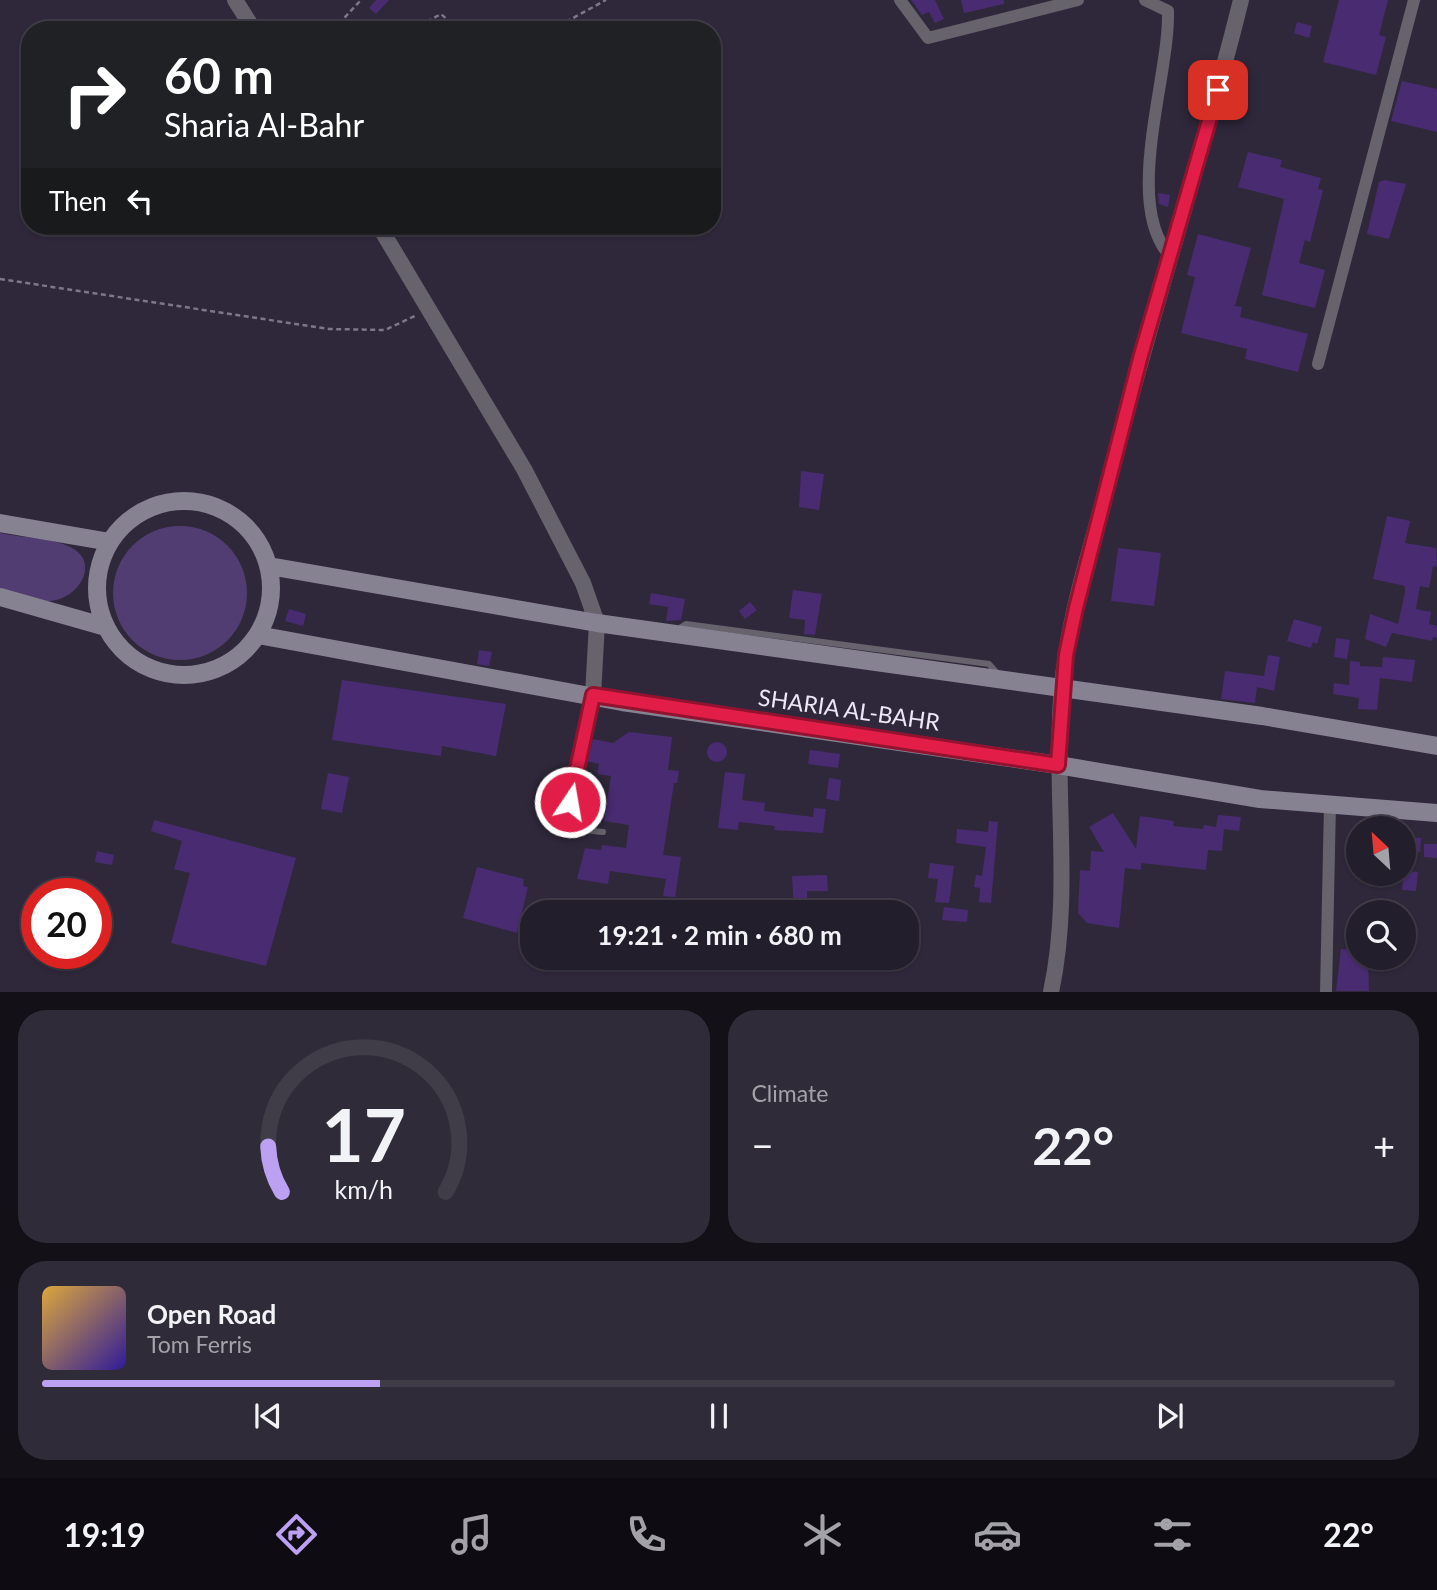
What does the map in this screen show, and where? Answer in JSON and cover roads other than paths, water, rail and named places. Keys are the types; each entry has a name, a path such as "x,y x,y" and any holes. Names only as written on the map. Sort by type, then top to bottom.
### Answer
{"main road":[{"path":"183,501 209,505 237,519 257,540 269,566 272,589 268,613 258,635 240,655 218,668 192,675 166,674 142,665 121,649 106,627 97,599 99,569 110,542 130,520 155,506 183,501"},
{"path":"0,523 110,542"},
{"path":"269,566 597,623 1262,716 1437,746"},
{"path":"0,597 106,627"},
{"name":"SHARIA AL-BAHR","path":"258,635 593,695 1058,765 1260,799 1437,813"}],"street":[{"path":"235,0 248,21"},
{"path":"900,0 928,38 1078,0"},
{"path":"1145,0 1168,11 1168,31 1162,61 1147,199 1159,245 1172,258"},
{"path":"1051,992 1060,938 1062,854 1058,765 1062,690 1076,608 1141,355 1172,258 1241,0"},
{"path":"1318,364 1414,0"},
{"path":"385,235 524,469 583,583 597,623 593,695"},
{"path":"1326,992 1330,804"}],"lane":[{"path":"593,695 565,828 603,832"}]}
